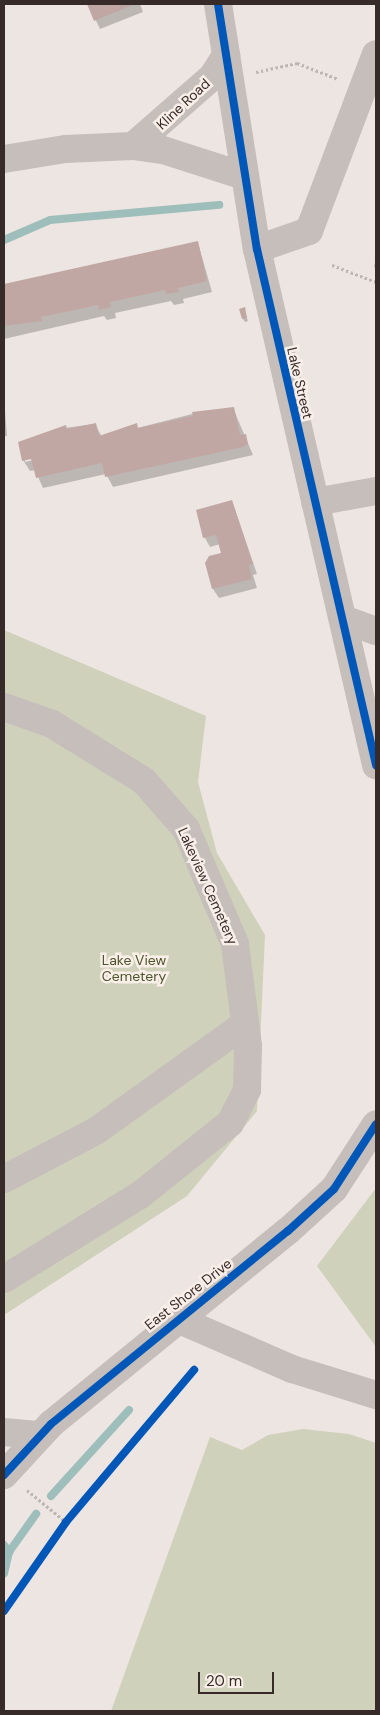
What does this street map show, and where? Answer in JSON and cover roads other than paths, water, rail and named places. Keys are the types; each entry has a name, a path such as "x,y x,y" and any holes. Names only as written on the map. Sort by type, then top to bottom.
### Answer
{"street":[{"name":"Lake Street","path":"218,4 257,248 376,765"},
{"path":"257,248 309,231 376,54"},
{"name":"Kline Road","path":"133,146 213,76 228,66"},
{"name":"Kline Road","path":"4,159 65,149 133,146 163,150 244,176"},
{"path":"315,502 376,491"},
{"path":"343,619 376,631"},
{"name":"Lakeview Cemetery","path":"4,707 52,724 144,781 186,829 235,944 245,1024 247,1090 230,1122 140,1195 4,1279"},
{"path":"4,1179 96,1131 245,1024"},
{"name":"East Shore Drive","path":"12,1480 40,1435 176,1319 334,1189 376,1124"},
{"path":"176,1319 292,1369 376,1395"},
{"path":"4,1432 40,1435"}],"waterway":[{"path":"4,240 50,220 219,205"},
{"path":"51,1496 129,1410"},
{"path":"9,1552 36,1514"},
{"path":"4,1545 9,1552 4,1573"}],"park label":[{"name":"Lake View Cemetery","path":"134,968"}]}
